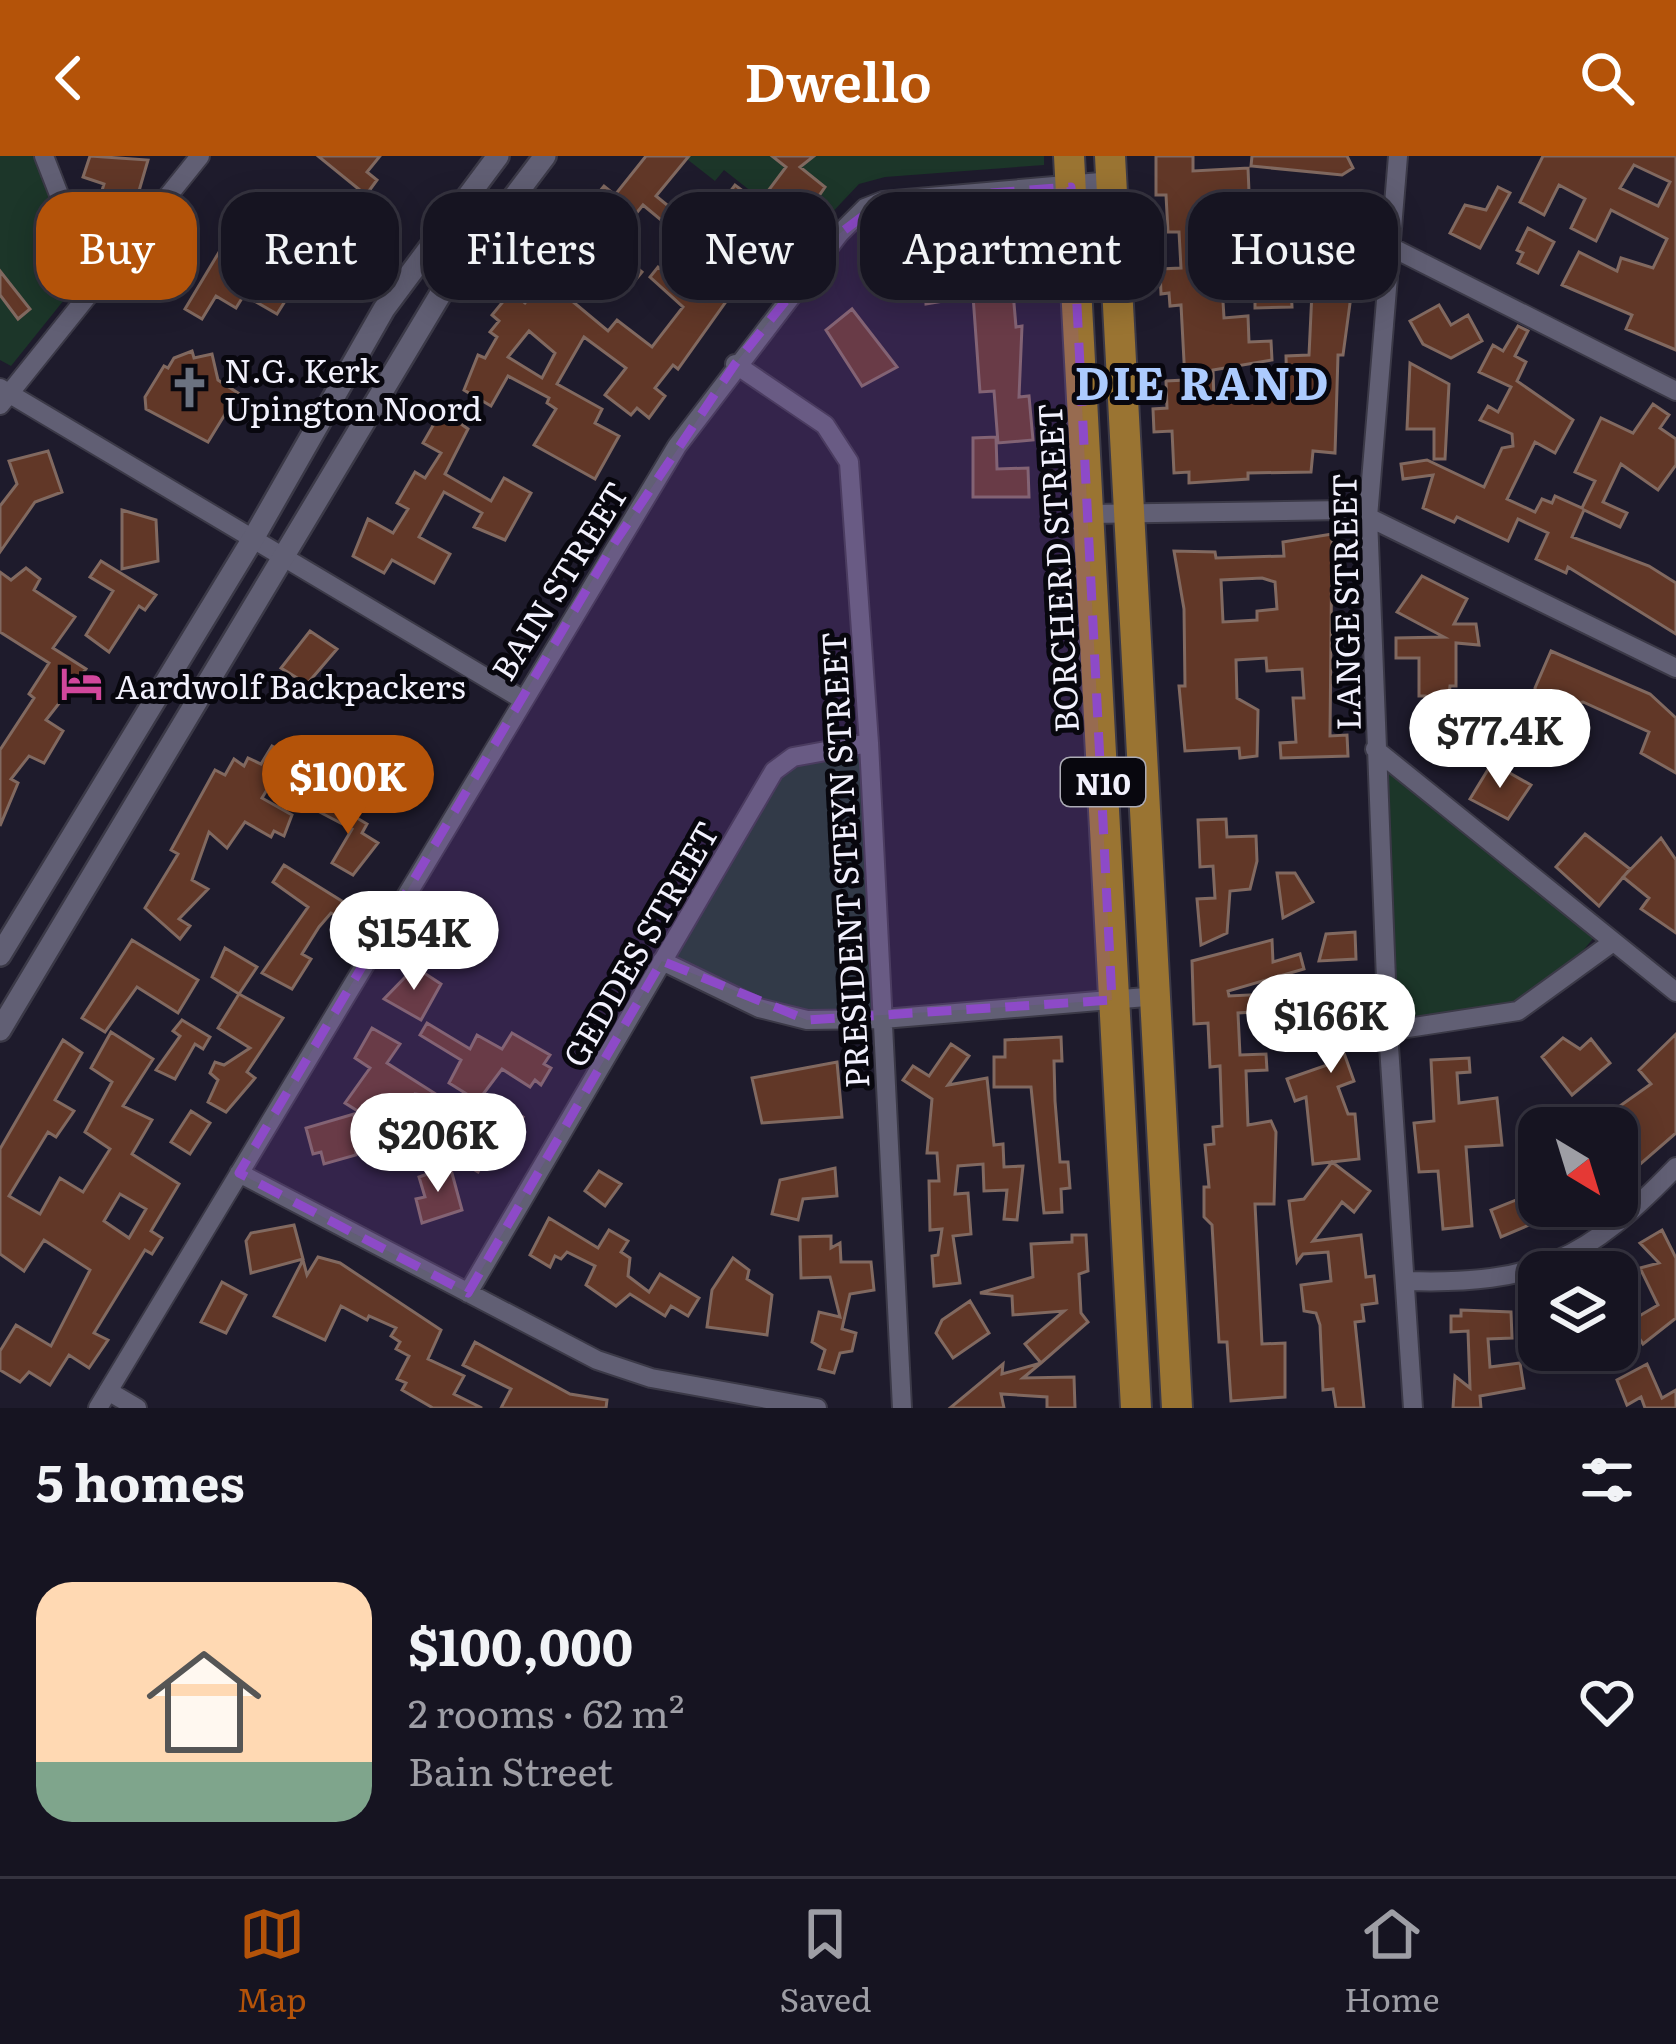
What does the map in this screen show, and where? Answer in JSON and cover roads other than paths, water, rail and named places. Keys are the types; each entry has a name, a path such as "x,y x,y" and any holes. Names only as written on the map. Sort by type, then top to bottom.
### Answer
{"highway":[{"name":"N10","path":"1111,168 1177,1408"},
{"name":"BORCHERD STREET","path":"1070,171 1136,1408"}],"street":[{"path":"44,156 58,192"},
{"path":"171,192 200,156"},
{"path":"0,955 254,537 384,309 498,156"},
{"path":"0,1030 440,295 544,156"},
{"name":"LANGE STREET","path":"1394,192 1398,156"},
{"name":"BAIN STREET","path":"103,1400 627,523 735,364 839,234 870,205 1111,168"},
{"path":"1398,251 1676,391"},
{"path":"84,300 3,395 254,537 520,698"},
{"name":"LANGE STREET","path":"1385,300 1367,517 1388,1031 1413,1408"},
{"name":"PRESIDENT STEYN STREET","path":"735,364 825,425 847,454 869,743 902,1408"},
{"path":"1090,514 1310,507 1367,517 1676,668"},
{"name":"GEDDES STREET","path":"468,1293 774,771 793,757 869,743"},
{"path":"1375,749 1676,992"},
{"path":"1388,1031 1519,1010 1613,942"},
{"path":"662,961 776,1014 807,1020 883,1019 1157,996"},
{"path":"1407,1280 1477,1283 1550,1264 1607,1232 1676,1167"},
{"path":"238,1173 632,1373 817,1408"},
{"path":"103,1400 137,1408"}],"place":[{"name":"N.G. Kerk Upington Noord","path":"190,387"},
{"name":"Aardwolf Backpackers","path":"81,684"}],"district":[{"name":"DIE RAND","path":"1203,380"}]}
